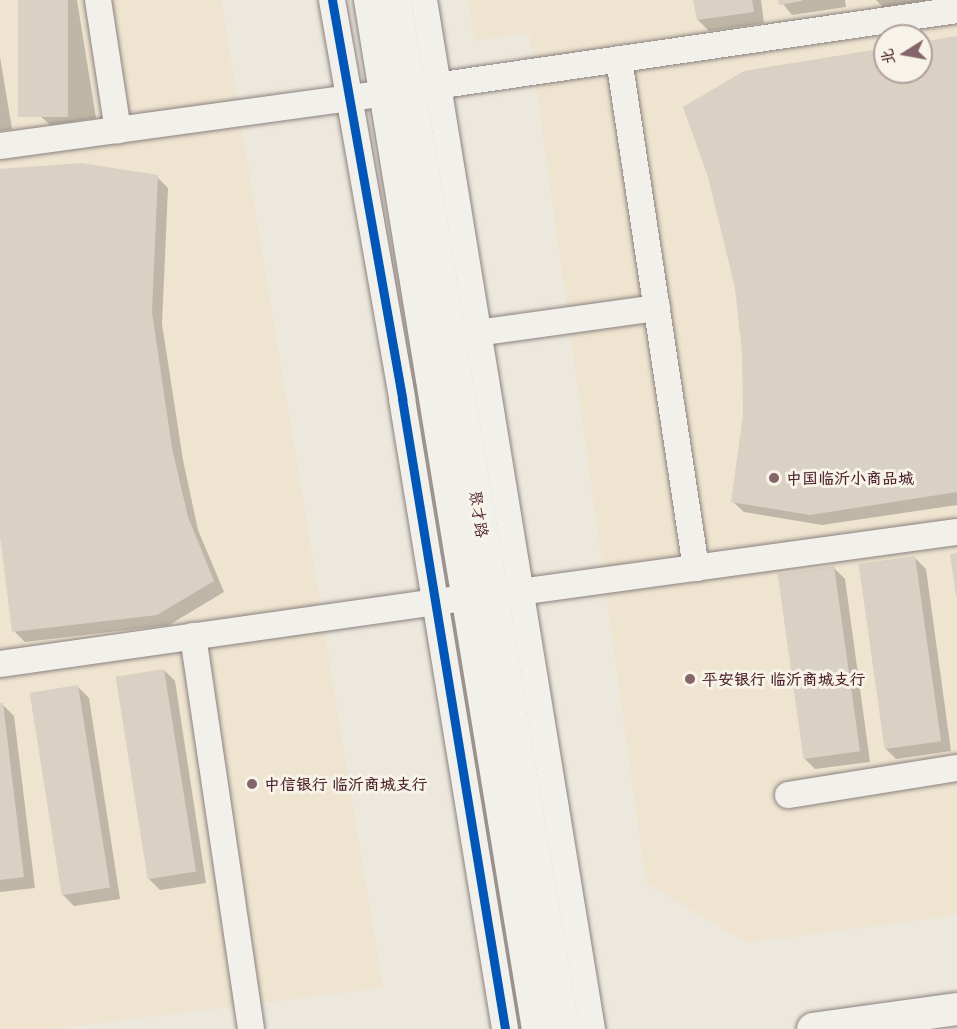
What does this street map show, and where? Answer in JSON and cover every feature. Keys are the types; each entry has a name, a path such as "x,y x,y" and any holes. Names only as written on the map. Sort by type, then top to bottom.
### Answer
{"main road":[{"name":"聚才路","path":"370,0 411,89 464,335 494,595 538,1029"},
{"name":"聚才路","path":"395,0 494,595 563,1029"},
{"path":"813,1029 957,1009"}],"street":[{"path":"98,0 118,130"},
{"path":"332,0 505,1029"},
{"path":"411,89 424,0"},
{"path":"0,146 957,10"},
{"path":"619,59 696,568"},
{"path":"464,335 657,308"},
{"path":"0,664 434,602 957,532"},
{"path":"494,595 592,1029"},
{"path":"193,636 251,1029"},
{"path":"788,795 957,768"}],"shaded area":[{"path":"0,0 221,0 383,988 53,1029 0,1029"},
{"name":"中国临沂小商品城","path":"468,0 957,0 957,915 747,943 646,883 529,33 474,41"}],"building":[{"path":"18,0 68,0 68,117 18,117"},
{"path":"693,0 752,0 754,12 697,20"},
{"path":"778,0 802,0 802,1 779,5"},
{"path":"957,36 957,492 810,515 731,502 743,415 742,352 735,288 708,177 683,107 744,71 873,50 873,84 933,84 933,40"},
{"path":"81,163 158,175 152,312 172,448 188,517 214,581 157,615 12,632 0,536 0,169"},
{"path":"957,553 957,596 956,596 950,554"},
{"path":"915,556 941,741 885,749 859,564"},
{"path":"834,566 860,751 804,759 778,574"},
{"path":"164,669 196,871 148,879 116,677"},
{"path":"78,685 110,887 62,895 30,693"},
{"path":"0,703 3,703 24,877 0,880"}],"cycle path":[{"path":"332,0 402,399 505,1029"}],"place":[{"name":"中国临沂小商品城","path":"774,478"},
{"name":"平安银行 临沂商城支行","path":"690,679"},
{"name":"中信银行 临沂商城支行","path":"252,784"}]}
